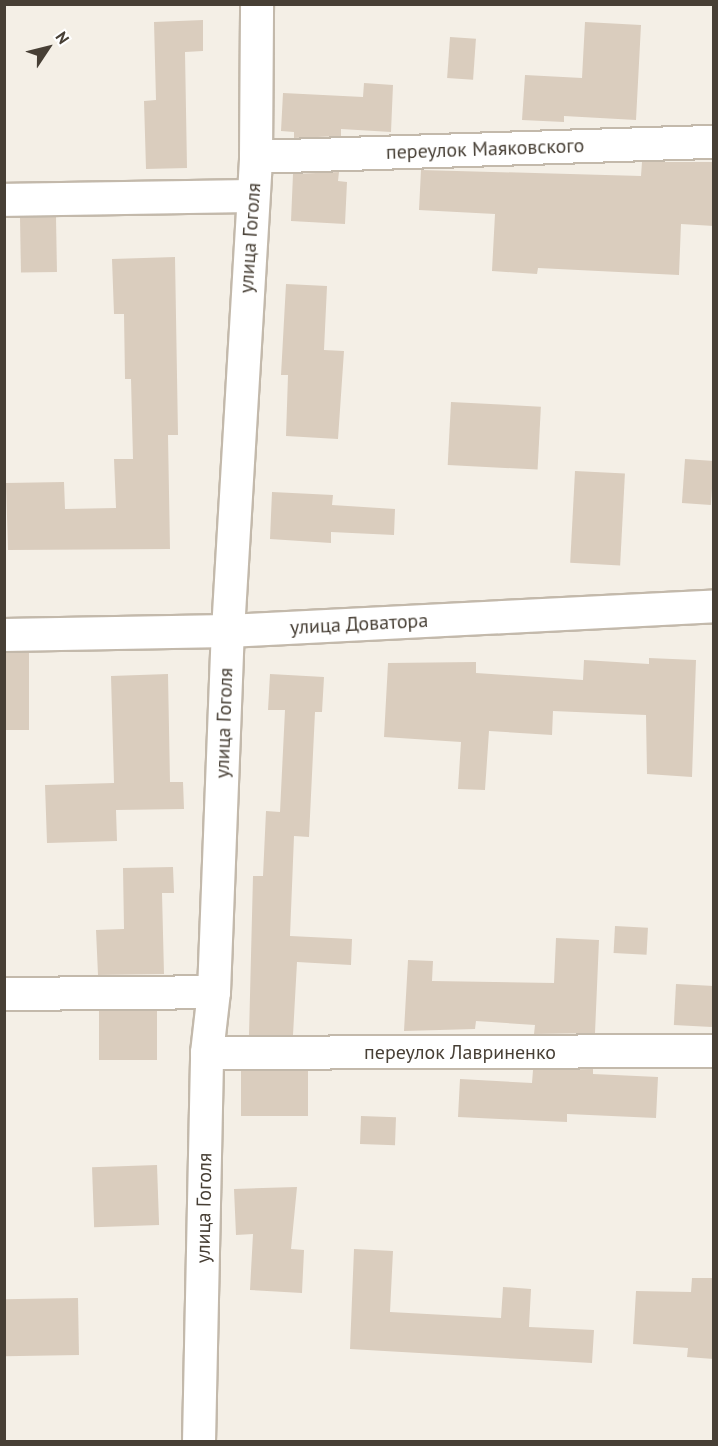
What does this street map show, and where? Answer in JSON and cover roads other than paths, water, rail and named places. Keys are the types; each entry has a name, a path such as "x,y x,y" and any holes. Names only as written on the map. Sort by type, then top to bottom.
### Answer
{"street":[{"name":"улица Гоголя","path":"199,1442 207,1053 214,992 228,631 251,196 256,157 257,4"},
{"name":"переулок Маяковского","path":"256,157 714,142"},
{"path":"4,200 251,196"},
{"name":"улица Доватора","path":"4,634 228,631 714,606"},
{"path":"4,994 214,992"},
{"name":"переулок Лавриненко","path":"207,1053 714,1051"}]}
